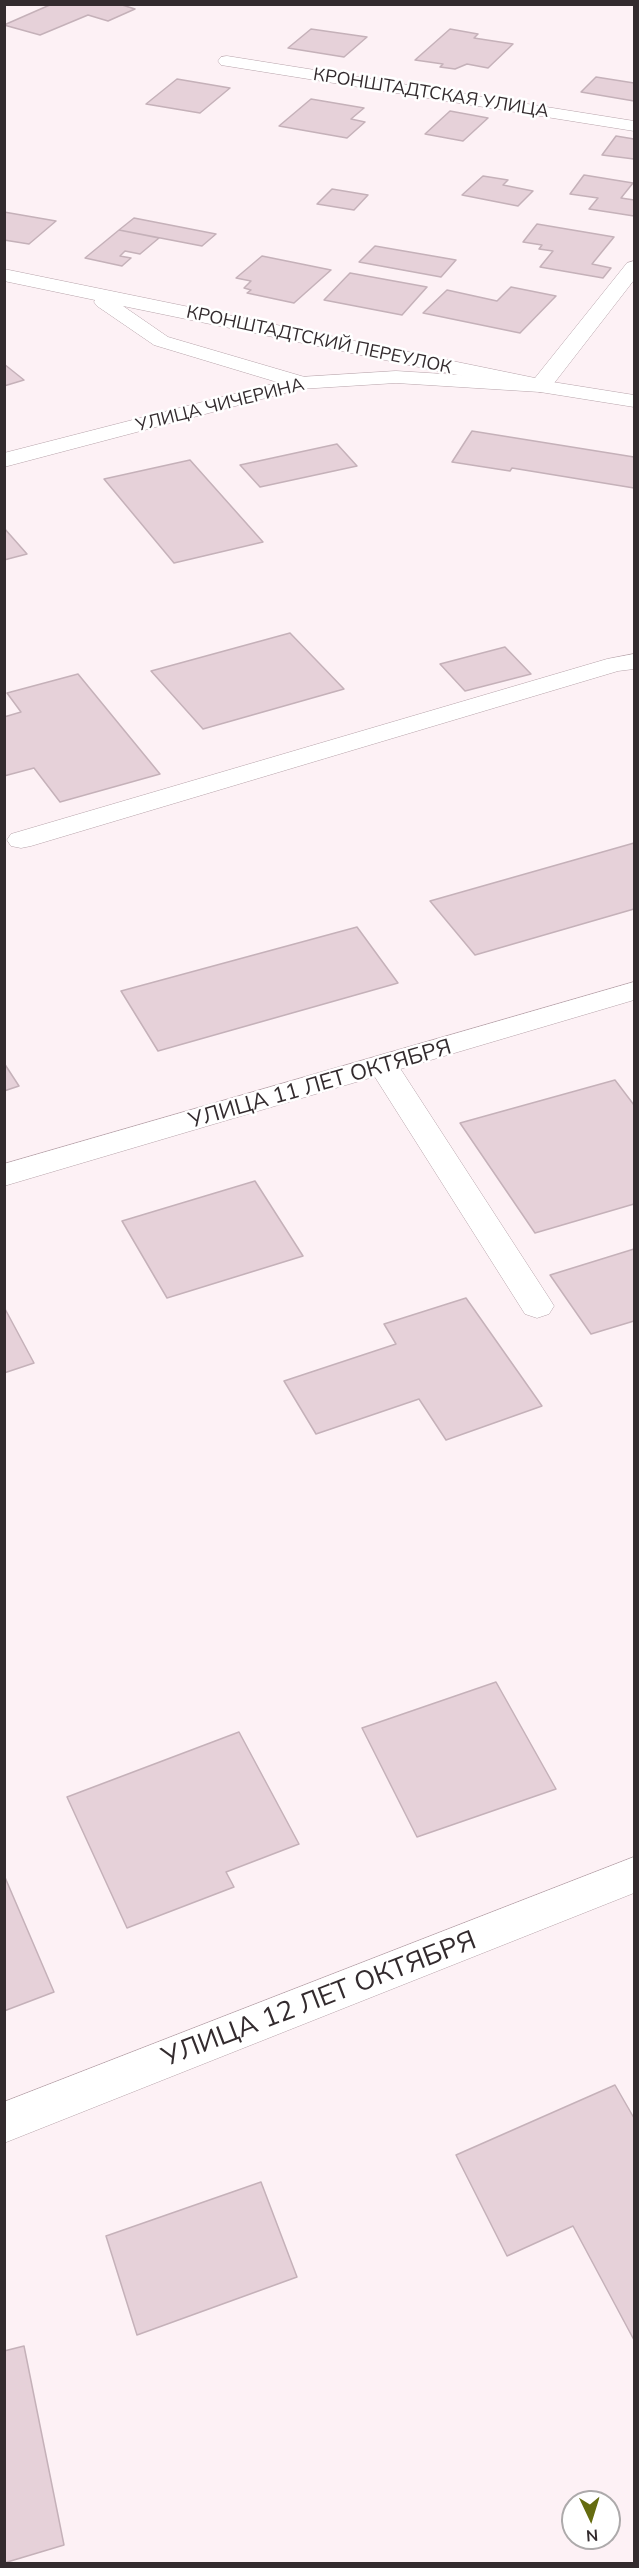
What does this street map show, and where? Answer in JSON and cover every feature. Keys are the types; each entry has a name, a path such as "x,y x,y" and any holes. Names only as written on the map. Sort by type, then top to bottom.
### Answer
{"street":[{"name":"КРОНШТАДТСКАЯ УЛИЦА","path":"227,61 634,126"},
{"path":"540,386 634,267"},
{"name":"КРОНШТАДТСКИЙ ПЕРЕУЛОК","path":"4,275 540,386 634,401"},
{"path":"90,292 161,341 300,383"},
{"name":"УЛИЦА ЧИЧЕРИНА","path":"4,460 300,383 396,377 540,386"},
{"path":"21,840 605,668 634,662"},
{"name":"УЛИЦА 11 ЛЕТ ОКТЯБРЯ","path":"4,1175 634,992"},
{"path":"383,1066 537,1306"},
{"name":"УЛИЦА 12 ЛЕТ ОКТЯБРЯ","path":"4,2123 634,1875"}],"building":[{"path":"52,4 119,4 135,9 108,21 88,15 40,35 4,25"},
{"path":"311,29 367,37 344,57 288,48"},
{"path":"450,29 478,34 474,38 513,44 488,68 467,64 455,69 440,67 443,64 415,60"},
{"path":"596,77 634,83 634,101 581,92"},
{"path":"177,79 230,88 200,113 146,104"},
{"path":"311,99 364,108 351,119 365,122 347,138 279,126"},
{"path":"450,111 488,118 463,141 425,134"},
{"path":"616,136 634,139 634,159 602,155"},
{"path":"584,175 633,183 621,198 634,200 634,216 589,209 598,198 570,194"},
{"path":"483,176 508,180 503,185 533,191 518,206 462,195"},
{"path":"332,189 368,195 354,210 317,204"},
{"path":"4,212 56,221 29,244 4,240"},
{"path":"134,218 216,234 202,246 119,230"},
{"path":"537,224 614,237 592,264 611,268 603,278 540,267 553,251 539,249 542,245 523,242"},
{"path":"119,230 159,238 140,254 125,251 120,256 131,258 122,266 85,258"},
{"path":"375,246 456,260 441,277 359,262"},
{"path":"262,256 331,270 294,303 247,293 251,290 244,288 251,281 236,278"},
{"path":"350,273 427,287 402,315 324,300"},
{"path":"511,287 556,296 520,333 423,313 447,290 497,301"},
{"path":"4,364 24,380 4,386"},
{"path":"472,431 634,457 634,488 512,468 510,471 452,462"},
{"path":"337,444 357,466 260,487 240,465"},
{"path":"190,460 263,542 174,563 104,479"},
{"path":"4,528 27,554 4,560"},
{"path":"290,633 344,689 203,729 151,671"},
{"path":"505,647 531,674 465,691 440,664"},
{"path":"78,674 160,774 60,802 34,768 4,776 4,717 21,712 7,693"},
{"path":"634,843 634,909 475,955 430,901"},
{"path":"357,927 398,983 158,1051 121,991"},
{"path":"4,1063 19,1086 4,1091"},
{"path":"615,1080 634,1105 634,1204 535,1233 460,1123"},
{"path":"255,1181 303,1256 167,1298 122,1221"},
{"path":"634,1249 634,1321 591,1334 550,1275"},
{"path":"466,1298 542,1406 446,1440 419,1399 316,1434 284,1381 396,1344 384,1324"},
{"path":"4,1307 34,1363 4,1373"},
{"path":"496,1682 556,1789 417,1837 362,1728"},
{"path":"239,1732 299,1844 226,1872 234,1887 127,1928 67,1797"},
{"path":"4,1875 54,1992 4,2011"},
{"path":"615,2085 634,2118 634,2340 573,2226 507,2256 456,2155"},
{"path":"261,2182 297,2277 137,2335 106,2236"},
{"path":"24,2346 64,2545 4,2563 4,2351"}]}
